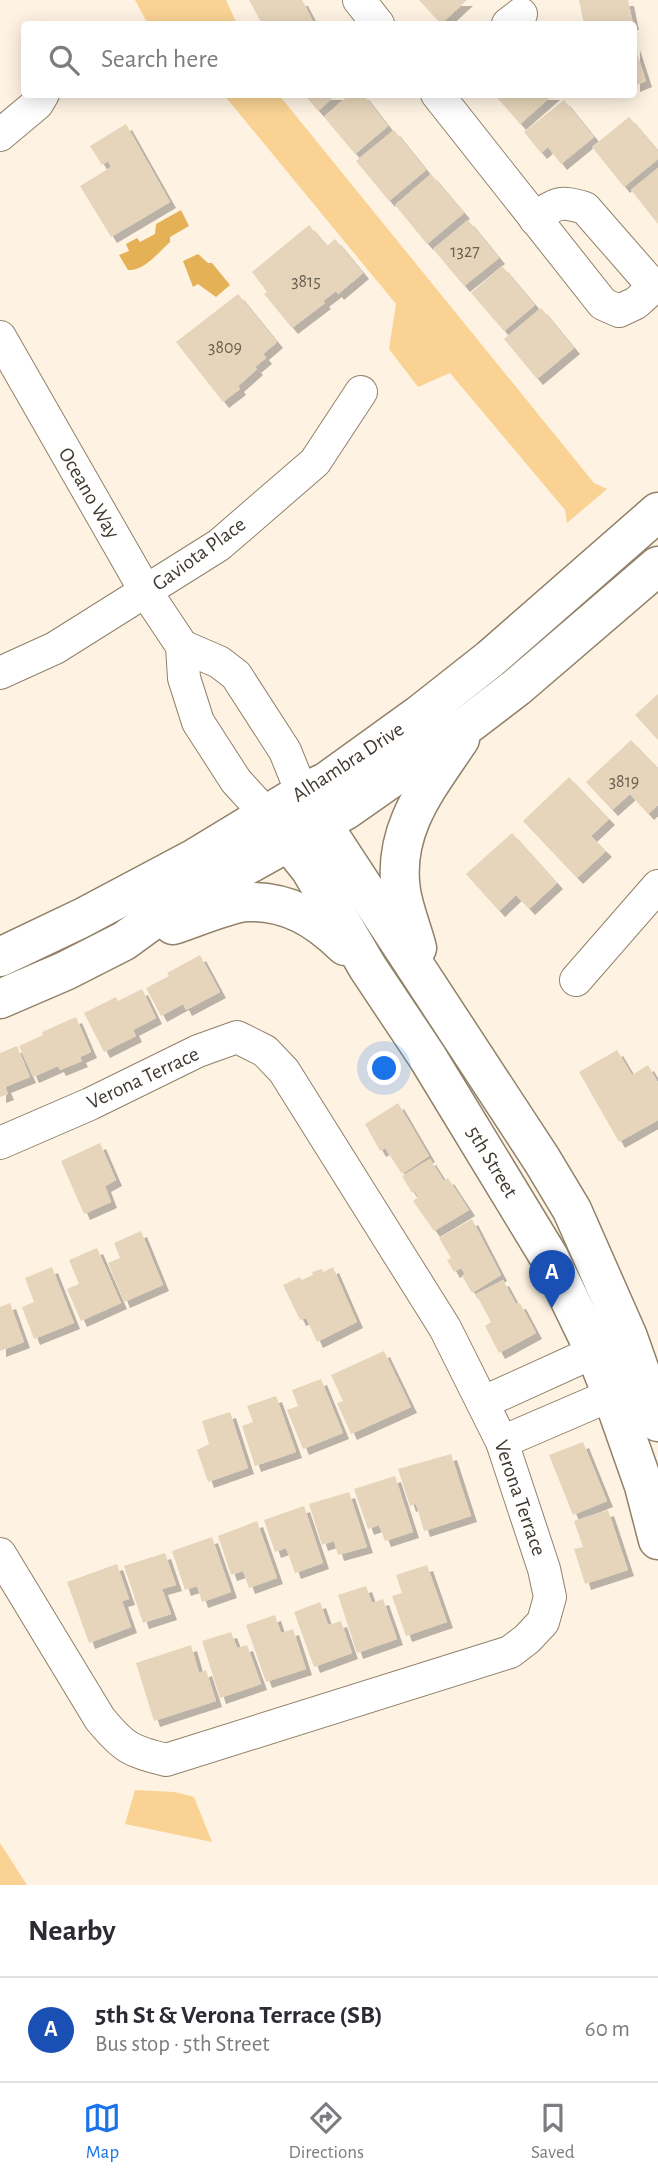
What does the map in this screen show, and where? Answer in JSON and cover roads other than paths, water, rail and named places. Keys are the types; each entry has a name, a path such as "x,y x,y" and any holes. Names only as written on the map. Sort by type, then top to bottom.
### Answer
{"main road":[{"name":"Alhambra Drive","path":"0,999 65,971 124,941 295,818 326,782 490,659 658,512"},
{"name":"Alhambra Drive","path":"0,957 82,918 195,858 295,818 470,723 517,688 658,566"},
{"path":"425,980 401,890 402,842 416,806 470,723"},
{"name":"5th Street","path":"295,818 310,869 368,968 428,1058 549,1257 611,1345"},
{"name":"5th Street","path":"295,818 425,980 572,1210 611,1345 628,1388 644,1486 658,1541"},
{"path":"124,941 245,902 277,905 302,913 322,924 368,968"},
{"name":"5th Street","path":"628,1388 658,1422"}],"street":[{"path":"359,0 376,21"},
{"path":"0,135 41,98"},
{"path":"440,98 535,219 603,304 619,311 636,303 656,285 585,208 555,204 535,219"},
{"name":"Oceano Way","path":"0,337 146,592 181,646 184,678 198,722 236,781 295,818"},
{"name":"Gaviota Place","path":"0,673 55,648 219,545 315,462 361,392"},
{"path":"181,646 219,662 236,675 285,751 295,818"},
{"path":"576,980 658,886"},
{"name":"Verona Terrace","path":"0,1143 198,1051 237,1037 265,1051 284,1070 446,1328 502,1442 544,1569 550,1597 543,1622 527,1640 510,1652 166,1760 140,1753 119,1742 100,1719 0,1554"},
{"path":"484,1402 611,1345"},
{"path":"502,1442 628,1388"}],"place":[{"name":"5th St & Verona Terrace (SB)","path":"552,1308"}]}
